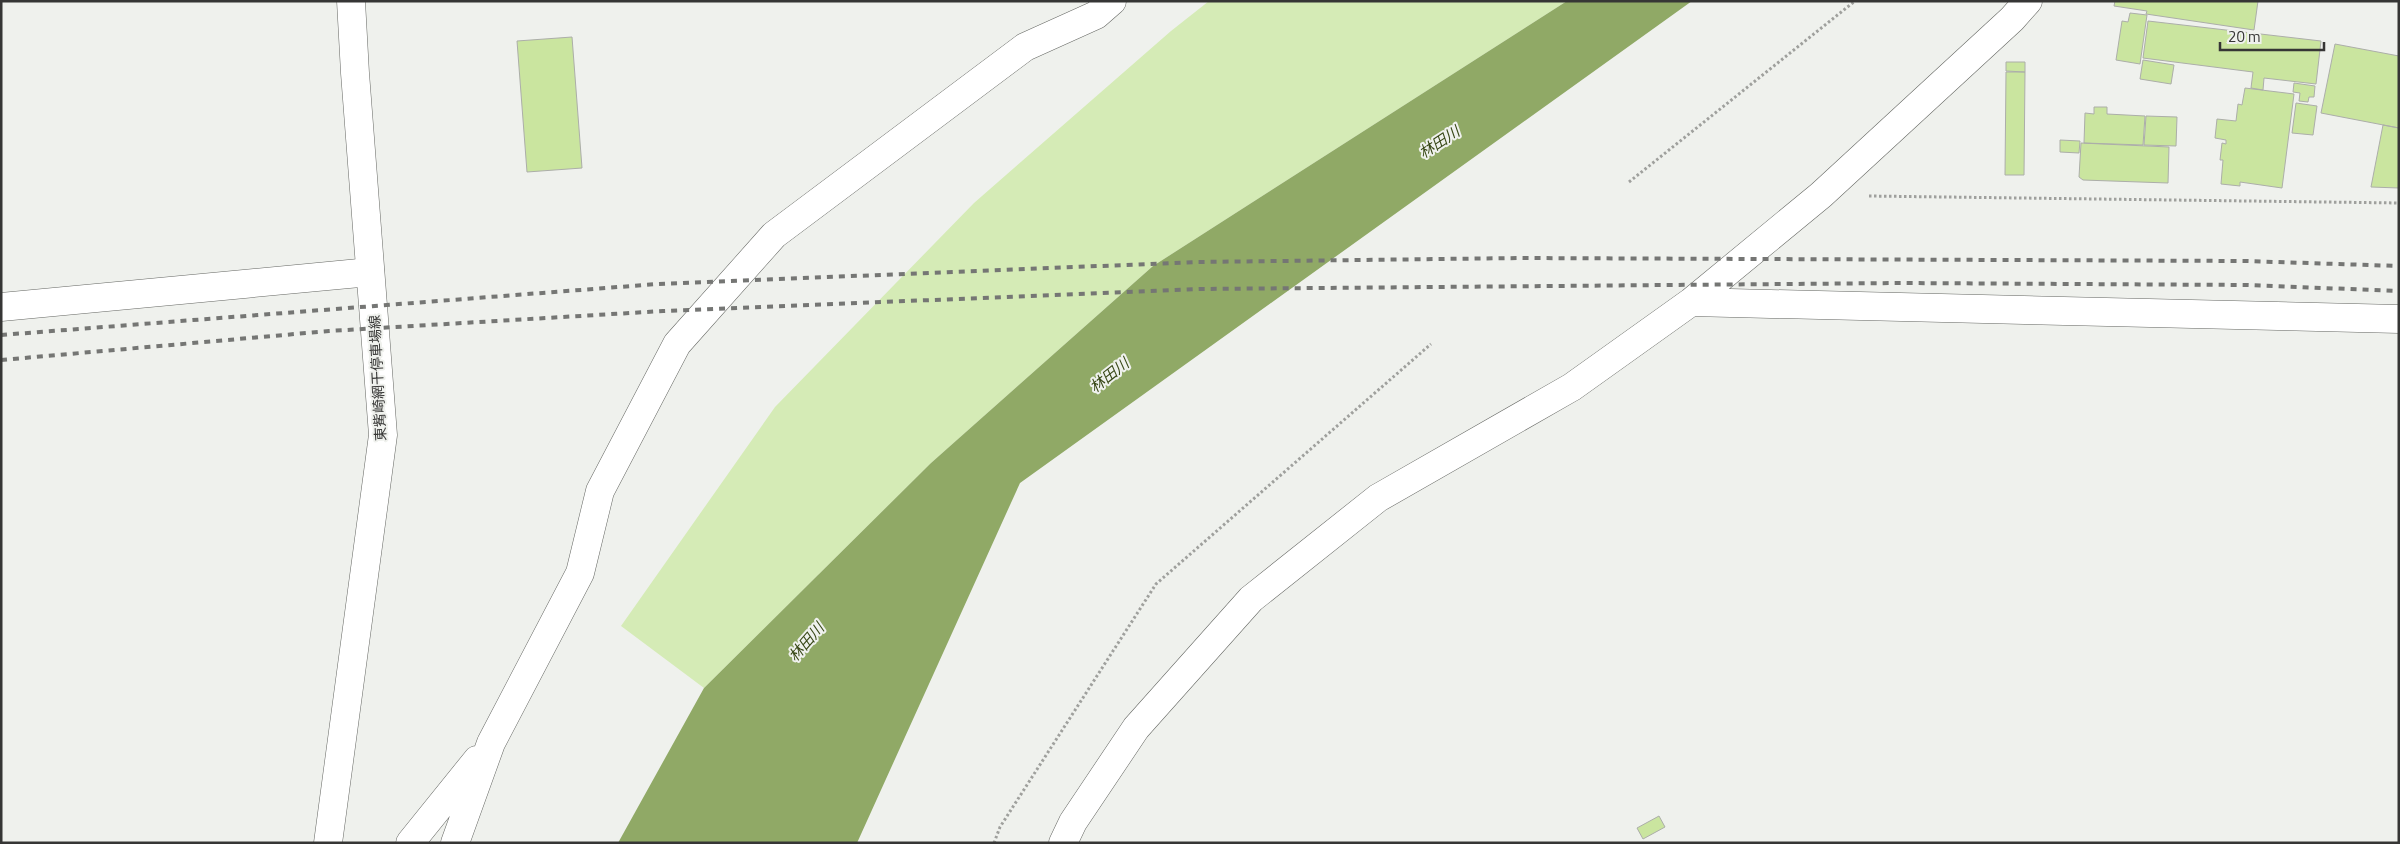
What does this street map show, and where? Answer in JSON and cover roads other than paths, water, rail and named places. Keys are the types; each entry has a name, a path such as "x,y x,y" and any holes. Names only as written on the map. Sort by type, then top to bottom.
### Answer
{"street":[{"name":"東觜崎網干停車場線","path":"328,843 383,435 351,1"},
{"path":"455,843 491,743 580,573 600,491 677,344 774,235 1025,47 1096,14 1112,1"},
{"path":"1064,843 1073,822 1136,728 1251,599 1378,498 1572,387 1691,302 1821,195 2012,19 2028,1"},
{"path":"1,307 370,272"},
{"path":"1691,302 2399,319"},
{"path":"410,843 491,743"}],"water":[{"name":"林田川","path":"1567,1 1692,1 1020,483 857,843 618,843 704,688 931,463 1153,266"}],"railway":[{"path":"1,335 657,284 1198,262 1521,258 2245,261 2399,266"},
{"path":"1,360 329,331 663,311 1201,289 1902,283 2247,285 2399,291"}]}
